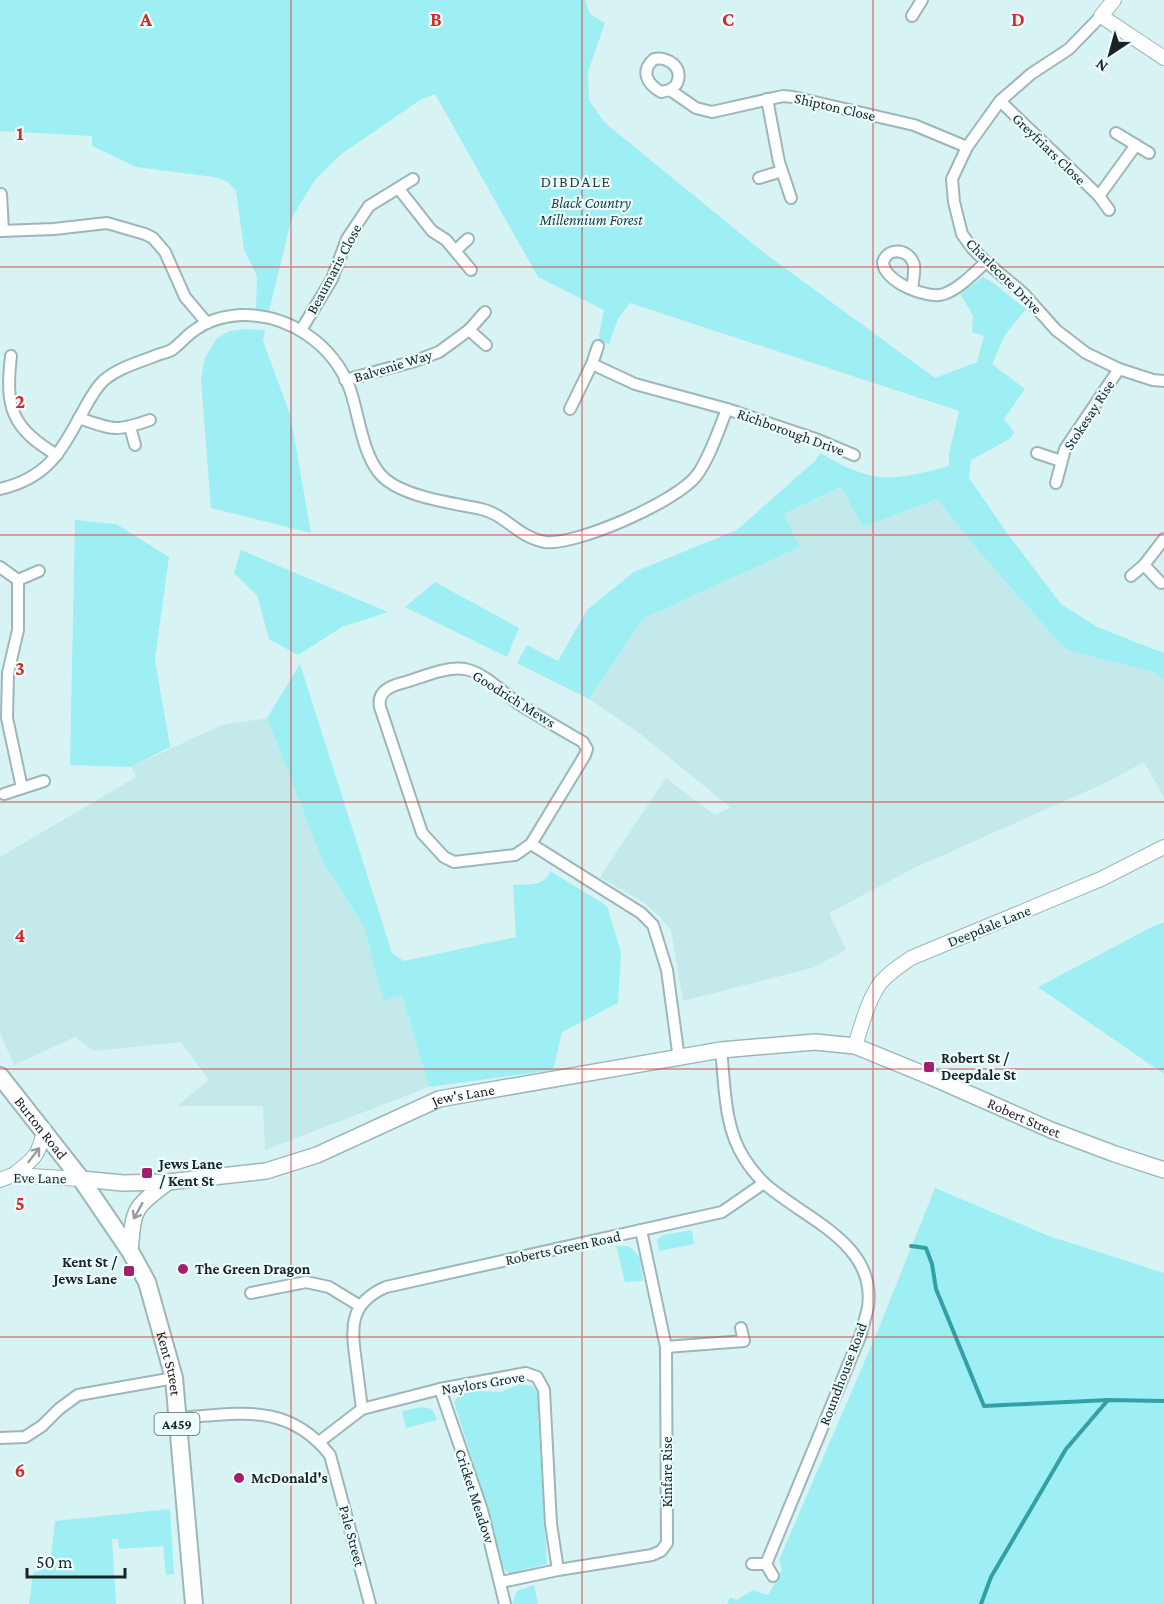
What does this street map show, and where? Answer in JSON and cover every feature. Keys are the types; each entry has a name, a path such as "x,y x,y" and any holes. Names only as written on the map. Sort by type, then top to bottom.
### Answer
{"main road":[{"name":"Jew's Lane","path":"81,1179 123,1184 168,1182 266,1171 317,1155 439,1099 721,1050 815,1042 855,1046"},
{"name":"Robert Street","path":"855,1046 932,1077 1051,1130 1164,1170"},
{"name":"Burton Road","path":"0,1076 44,1129 81,1179"},
{"name":"Kent Street","path":"81,1179 130,1251 147,1282 174,1378 194,1604"},
{"path":"130,1251 135,1210 144,1200 168,1182"}],"street":[{"path":"912,16 922,0"},
{"path":"1114,0 1101,16 1164,58"},
{"name":"Charlecote Drive","path":"1101,16 1069,49 1031,74 1000,101 967,147 952,179 954,202 962,234 986,262 1023,293 1056,330 1086,353 1119,369 1153,380 1164,381"},
{"name":"Shipton Close","path":"670,90 696,108 712,112 767,99 793,96 914,125 967,147"},
{"path":"767,99 782,171 791,198"},
{"name":"Greyfriars Close","path":"1000,101 1099,196 1109,210"},
{"path":"1116,133 1149,153"},
{"name":"Greyfriars Close","path":"1099,196 1136,145"},
{"path":"759,178 782,171"},
{"name":"Beaumaris Close","path":"301,330 332,279 346,239 369,206 413,178"},
{"path":"399,189 432,231 447,240 471,270"},
{"path":"2,194 2,231 54,229 107,223 153,238 165,252 185,297 207,323"},
{"path":"456,250 468,239"},
{"path":"912,289 934,296 943,295 960,285 986,262"},
{"name":"Balvenie Way","path":"345,380 439,352 469,330 485,312"},
{"name":"Richborough Drive","path":"0,489 30,479 49,466 101,383 114,373 170,351 196,329 207,323 242,315 270,319 301,330 322,346 338,364 372,462 382,477 420,496 496,514 521,533 543,542 566,541 651,508 675,494 697,476 728,409"},
{"path":"469,330 486,345"},
{"path":"570,409 592,364 598,346"},
{"path":"11,356 4,384 13,410 20,425 42,446 57,455"},
{"name":"Richborough Drive","path":"592,364 635,384 728,409 797,432 854,455"},
{"name":"Stokesay Rise","path":"1056,483 1065,449 1119,369"},
{"path":"79,418 112,429 130,427 150,420"},
{"path":"130,427 135,445"},
{"name":"Stokesay Rise","path":"1037,453 1062,461"},
{"path":"1131,576 1144,565 1164,538"},
{"path":"1144,565 1161,583"},
{"path":"0,567 18,580"},
{"path":"18,580 39,571"},
{"path":"18,580 18,630 8,673 4,718 22,788"},
{"name":"Goodrich Mews","path":"453,668 466,669 583,742 587,749 585,755 531,844 514,855 467,862 454,862 435,849 423,833 380,707 379,700 383,692 397,684 453,668"},
{"path":"4,794 44,781"},
{"path":"531,844 641,913 653,926 667,970 679,1059"},
{"name":"Deepdale Lane","path":"855,1046 864,1016 880,983 911,958 1101,879 1164,847"},
{"name":"Roundhouse Road","path":"721,1050 730,1127 744,1158 764,1183 848,1246 863,1270 867,1285 868,1306 861,1334 766,1564"},
{"path":"7,1178 34,1158 41,1145 44,1129"},
{"name":"Eve Lane","path":"7,1178 81,1179"},
{"name":"Roberts Green Road","path":"360,1306 371,1294 386,1287 722,1212 764,1183"},
{"name":"Kinfare Rise","path":"501,1582 558,1570 652,1556 661,1551 667,1543 666,1347 642,1230"},
{"path":"251,1293 306,1282 329,1287 360,1306 352,1333 362,1409"},
{"path":"666,1347 744,1341 741,1328"},
{"name":"Naylors Grove","path":"319,1442 362,1409 440,1389 526,1373 537,1377 544,1390 551,1524 558,1570"},
{"path":"0,1438 25,1437 42,1426 58,1409 78,1395 174,1378"},
{"name":"Cricket Meadow","path":"440,1389 482,1510 505,1604"},
{"name":"Pale Street","path":"177,1418 251,1413 274,1417 297,1425 319,1442 330,1455 370,1604"},
{"path":"752,1564 766,1564 772,1576"}],"shaded area":[{"path":"842,487 863,527 937,499 976,548 1066,650 1153,672 1164,680 1164,798 1144,762 1105,783 914,868 829,913 846,950 812,968 683,1001 671,930 643,902 600,877 666,778 715,815 731,808 638,732 589,699 644,618 800,547 784,514"},
{"path":"267,718 322,860 364,927 383,1001 402,995 429,1087 265,1150 263,1106 177,1106 209,1080 181,1042 94,1051 75,1037 14,1065 0,1033 0,857 136,777 131,767 222,725"}],"green space":[{"name":"Black Country Millennium Forest","path":"0,0 585,0 590,14 605,23 588,72 589,100 604,122 763,252 935,378 977,362 984,336 972,332 973,315 960,294 983,277 1026,309 1005,335 992,364 1025,389 1004,419 1014,432 1011,438 971,460 969,478 1061,604 1097,627 1164,653 1164,680 1153,672 1066,650 976,548 937,499 863,527 841,487 784,514 800,547 644,618 589,699 517,663 527,645 558,661 587,610 634,572 737,530 816,460 820,453 873,476 906,476 949,466 949,454 959,411 630,303 618,319 609,344 598,341 604,310 538,277 435,94 420,100 340,155 315,180 292,217 269,311 256,309 257,276 244,250 236,191 228,182 214,177 136,167 92,146 92,136 0,131"},
{"path":"265,330 263,341 290,414 311,533 211,508 201,381 204,360 217,338 230,331"},
{"path":"75,520 116,524 169,557 155,659 170,747 131,767 70,765"},
{"path":"241,550 388,612 342,627 298,655 269,639 257,595 234,573"},
{"path":"435,582 519,628 507,657 405,607"},
{"path":"300,664 392,953 404,961 516,937 513,885 540,882 548,876 550,871 607,906 621,952 618,1003 562,1032 553,1070 429,1087 402,995 383,1001 364,927 322,860 267,718"},
{"path":"1164,922 1164,1074 1038,987"},
{"path":"935,1188 1049,1236 1164,1273 1164,1604 727,1604 730,1597 737,1600 753,1590 768,1595 782,1570 779,1560 876,1335"},
{"path":"692,1230 694,1244 659,1251 657,1240 663,1235"},
{"path":"616,1246 629,1246 640,1257 643,1281 625,1282"},
{"path":"519,1384 532,1386 539,1395 538,1414 547,1564 509,1573 503,1568 454,1402 461,1393 501,1392"},
{"path":"422,1407 432,1409 437,1420 406,1428 402,1411"},
{"path":"170,1509 174,1574 166,1575 163,1546 119,1549 118,1539 112,1539 116,1604 29,1604 33,1573 50,1566 55,1521"},
{"path":"534,1585 538,1604 512,1604 517,1591"}],"waterway":[{"path":"911,1246 926,1248 932,1264 936,1289 984,1406 1108,1400 1164,1401"},
{"path":"981,1604 991,1577 1066,1449 1108,1400"}],"place":[{"name":"Robert St / Deepdale St","path":"929,1067"},
{"name":"Jews Lane / Kent St","path":"147,1173"},
{"name":"The Green Dragon","path":"183,1269"},
{"name":"Kent St / Jews Lane","path":"129,1271"},
{"name":"McDonald's","path":"239,1478"}],"district":[{"name":"DIBDALE","path":"576,181"}]}
